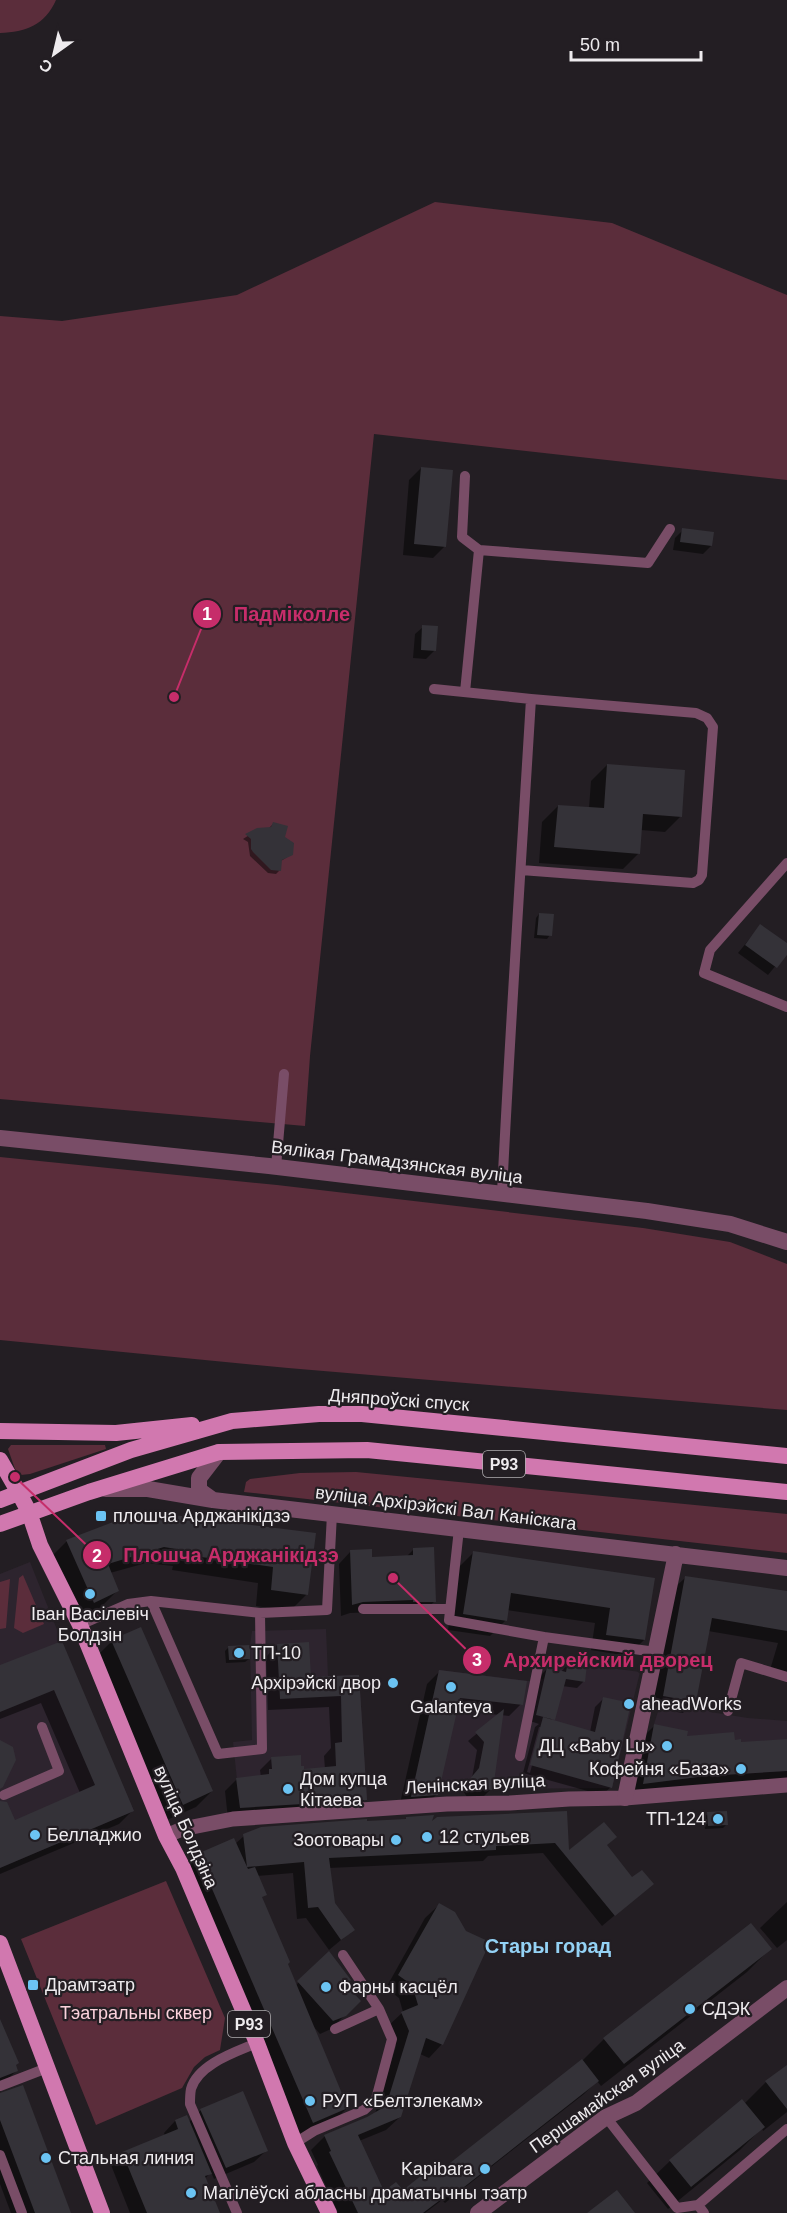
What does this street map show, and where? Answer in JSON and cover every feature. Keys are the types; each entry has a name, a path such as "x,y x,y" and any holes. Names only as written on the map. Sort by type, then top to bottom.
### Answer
{"main road":[{"name":"Дняпроўскі спуск","path":"19,1493 131,1450 232,1421 320,1414 362,1414 787,1456"},
{"path":"0,1431 116,1433 232,1421"},
{"name":"Р93","path":"29,1512 219,1452 367,1449 787,1492"},
{"name":"вуліца Болдзіна","path":"0,1460 29,1512 40,1545 80,1625 166,1836 183,1868 257,2043 295,2143 329,2213"},
{"name":"Р93","path":"0,1500 19,1493"},
{"path":"0,1524 29,1512"},
{"path":"0,1943 102,2213"}],"street":[{"name":"Вялікая Грамадзянская вуліца","path":"0,1138 276,1167 647,1211 730,1224 787,1242"},
{"path":"213,1500 199,1490 199,1478 219,1452"},
{"name":"вуліца Архірэйскі Вал Каніскага","path":"100,1489 148,1489 213,1500 787,1568"},
{"path":"625,1798 676,1554"},
{"name":"Ленінская вуліца","path":"166,1836 197,1825 256,1817 447,1804 510,1803 569,1798 625,1798 787,1785"},
{"name":"Першамайская вуліца","path":"478,2213 606,2117 636,2103 787,1988"}],"lane":[{"path":"465,476 462,537 479,550 648,563 670,529"},
{"path":"465,692 479,550"},
{"path":"434,689 696,713 707,718 713,727 702,875 699,880 693,883 521,870"},
{"path":"502,1193 513,970 531,699"},
{"path":"787,863 710,950 704,973 787,1007"},
{"path":"276,1167 284,1074"},
{"path":"80,1625 128,1604 151,1601 260,1613 327,1610 332,1514"},
{"path":"459,1529 449,1620 544,1637 656,1652"},
{"path":"151,1601 218,1754 262,1749 260,1613"},
{"path":"363,1609 449,1609"},
{"path":"520,1756 544,1637"},
{"path":"728,1712 741,1663 787,1677"},
{"path":"4,1795 59,1771 42,1727"},
{"path":"295,2143 314,2130 364,2110 376,2099 392,2039 379,2009 343,1955"},
{"path":"335,2029 379,2009"},
{"path":"237,2213 190,2104 191,2089 208,2068 257,2043"},
{"path":"0,2086 47,2068"},
{"path":"606,2117 677,2208 701,2209 785,2136"},
{"path":"0,2155 22,2213"}],"shaded area":[{"path":"30,1562 81,1690 134,1811 0,1868 0,1574"},
{"path":"326,1629 328,1676 359,1675 367,1800 240,1808 233,1742 252,1740 250,1645 252,1631"},
{"path":"568,1662 640,1672 612,1788 475,1789 411,1797 439,1670 528,1681 544,1679 547,1667"},
{"path":"663,1696 696,1702 710,1712 787,1721 787,1771 706,1776 648,1783 644,1779 654,1724"}],"green space":[{"path":"0,0 56,0 52,9 34,26 0,33"},
{"path":"435,202 612,223 787,295 787,480 374,434 310,1056 305,1126 0,1099 0,316 62,321 237,295"},
{"path":"0,1157 277,1185 643,1228 730,1242 787,1264 787,1410 288,1368 0,1340"},
{"path":"11,1445 105,1445 106,1449 21,1475 15,1469 8,1449"},
{"path":"356,1472 787,1514 787,1553 244,1492 246,1482 250,1479 300,1473"},
{"path":"23,1575 44,1624 23,1633 14,1628 19,1578"},
{"path":"10,1579 6,1628 0,1629 0,1582"},
{"name":"Тэатральны сквер","path":"166,1881 225,2018 220,2050 205,2057 194,2067 182,2088 96,2125 21,1939"}],"building":[{"path":"421,467 453,470 446,547 414,544"},
{"path":"682,528 714,532 712,546 680,542"},
{"path":"422,625 438,626 436,651 421,650"},
{"path":"607,764 685,770 682,817 643,814 640,854 554,847 558,805 604,808"},
{"path":"273,822 288,826 285,837 294,843 293,855 282,860 281,871 271,870 253,852 251,839 245,834 257,828 271,827"},
{"path":"539,913 554,914 552,936 537,935"},
{"path":"760,924 787,943 787,955 777,968 745,945"},
{"path":"142,1511 316,1533 308,1595 271,1590 273,1567 187,1555 188,1551 164,1547 108,1564 119,1591 94,1603 66,1540"},
{"path":"434,1547 436,1602 413,1602 413,1600 363,1602 352,1605 350,1550 372,1549 372,1557 413,1555 413,1548"},
{"path":"473,1551 655,1578 645,1640 606,1635 610,1608 511,1593 507,1621 463,1614"},
{"path":"685,1576 787,1591 787,1631 712,1618 696,1702 663,1696"},
{"path":"141,1627 213,1791 183,1805 111,1640"},
{"path":"62,1641 134,1811 0,1868 0,1801 7,1802 15,1820 95,1785 54,1690 0,1712 0,1665"},
{"path":"309,1642 311,1677 359,1675 367,1800 240,1808 236,1778 269,1774 269,1769 272,1769 271,1757 301,1755 301,1766 304,1766 304,1769 336,1766 335,1743 342,1742 341,1696 280,1699 277,1644"},
{"name":"ТП-10","path":"250,1645 250,1659 229,1660 228,1646"},
{"path":"568,1662 587,1664 585,1682 566,1679 555,1720 536,1715 547,1667 566,1672"},
{"path":"439,1670 527,1681 523,1705 460,1698 438,1795 411,1797"},
{"path":"603,1697 631,1703 612,1788 530,1765 543,1717 595,1732"},
{"path":"504,1709 493,1790 475,1789 469,1780 479,1768 484,1742 475,1732"},
{"path":"654,1724 688,1731 687,1736 734,1732 735,1740 741,1739 741,1742 787,1739 787,1771 706,1776 643,1784"},
{"path":"0,1740 13,1747 16,1760 0,1789"},
{"path":"567,1811 569,1850 604,1822 617,1837 607,1845 632,1877 642,1870 654,1884 615,1916 555,1843 496,1846 496,1850 329,1858 335,1903 355,1930 341,1940 318,1907 308,1908 304,1862 247,1867 243,1834 261,1827 367,1819 367,1821 406,1819 406,1817 434,1815 432,1821 437,1817"},
{"name":"ТП-124","path":"727,1811 728,1825 708,1826 707,1812"},
{"path":"234,1838 248,1869 255,1867 267,1895 262,1897 348,2108 313,2123 197,1854"},
{"path":"439,1903 455,1912 466,1931 490,1942 443,2045 426,2038 401,2117 358,2135 384,2191 396,2182 403,2190 431,2168 436,2174 582,2059 599,2081 459,2191 456,2188 423,2213 358,2213 329,2152 331,2151 324,2135 367,2117 386,2106 409,2031 401,2012 418,2005 412,1985 398,1975"},
{"path":"751,1923 772,1949 624,2064 603,2038"},
{"name":"Фарны касцёл","path":"329,1951 351,1980 346,1985 361,2001 346,2016 333,2021 297,1981"},
{"path":"0,2019 19,2063 16,2065 18,2071 0,2078"},
{"path":"787,2065 787,2109 765,2081"},
{"path":"23,2085 71,2213 35,2213 0,2120 0,2093"},
{"path":"243,2091 268,2151 226,2168 200,2109"},
{"path":"742,2099 765,2127 691,2187 669,2160"},
{"path":"187,2115 212,2174 205,2176 220,2213 147,2213 122,2152 178,2129 175,2120"},
{"path":"617,2190 635,2213 587,2213"}],"place":[{"name":"Падміколле","path":"174,697"},
{"name":"Плошча Арджанікідзэ","path":"15,1477"},
{"name":"плошча Арджанікідзэ","path":"101,1516"},
{"name":"Архирейский дворец","path":"393,1578"},
{"name":"Іван Васілевіч Болдзін","path":"90,1594"},
{"name":"ТП-10","path":"239,1653"},
{"name":"Архірэйскі двор","path":"393,1683"},
{"name":"Galanteya","path":"451,1687"},
{"name":"aheadWorks","path":"629,1704"},
{"name":"ДЦ «Baby Lu»","path":"667,1746"},
{"name":"Кофейня «База»","path":"741,1769"},
{"name":"Дом купца Кітаева","path":"288,1789"},
{"name":"ТП-124","path":"718,1819"},
{"name":"Белладжио","path":"35,1835"},
{"name":"12 стульев","path":"427,1837"},
{"name":"Зоотовары","path":"396,1840"},
{"name":"Драмтэатр","path":"33,1985"},
{"name":"Фарны касцёл","path":"326,1987"},
{"name":"СДЭК","path":"690,2009"},
{"name":"РУП «Белтэлекам»","path":"310,2101"},
{"name":"Стальная линия","path":"46,2158"},
{"name":"Kapibara","path":"485,2169"},
{"name":"Магілёўскі абласны драматычны тэатр","path":"191,2193"}],"district":[{"name":"Стары горад","path":"548,1946"}]}
